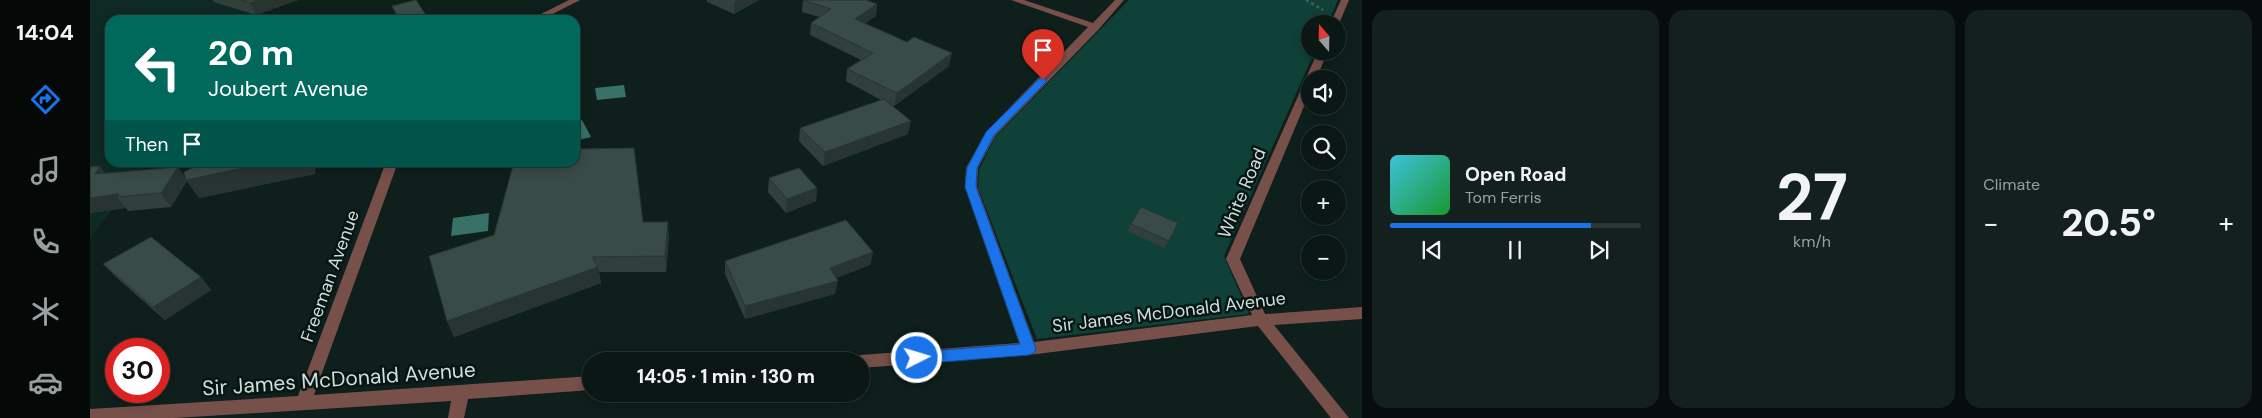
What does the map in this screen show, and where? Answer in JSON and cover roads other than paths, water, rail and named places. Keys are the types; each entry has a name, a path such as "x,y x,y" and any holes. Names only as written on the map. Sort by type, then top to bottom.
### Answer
{"street":[{"path":"544,15 576,0"},
{"path":"1015,0 1096,27"},
{"path":"1029,349 971,187 972,168 990,134 1096,27 1120,0"},
{"path":"1338,15 1345,0"},
{"name":"White Road","path":"1301,101 1233,259 1261,320 1341,418"},
{"name":"Freeman Avenue","path":"303,403 390,167"},
{"name":"Sir James McDonald Avenue","path":"870,361 1029,349 1261,320 1362,314"},
{"name":"Sir James McDonald Avenue","path":"90,416 582,384"},
{"path":"456,418 461,393"}]}
